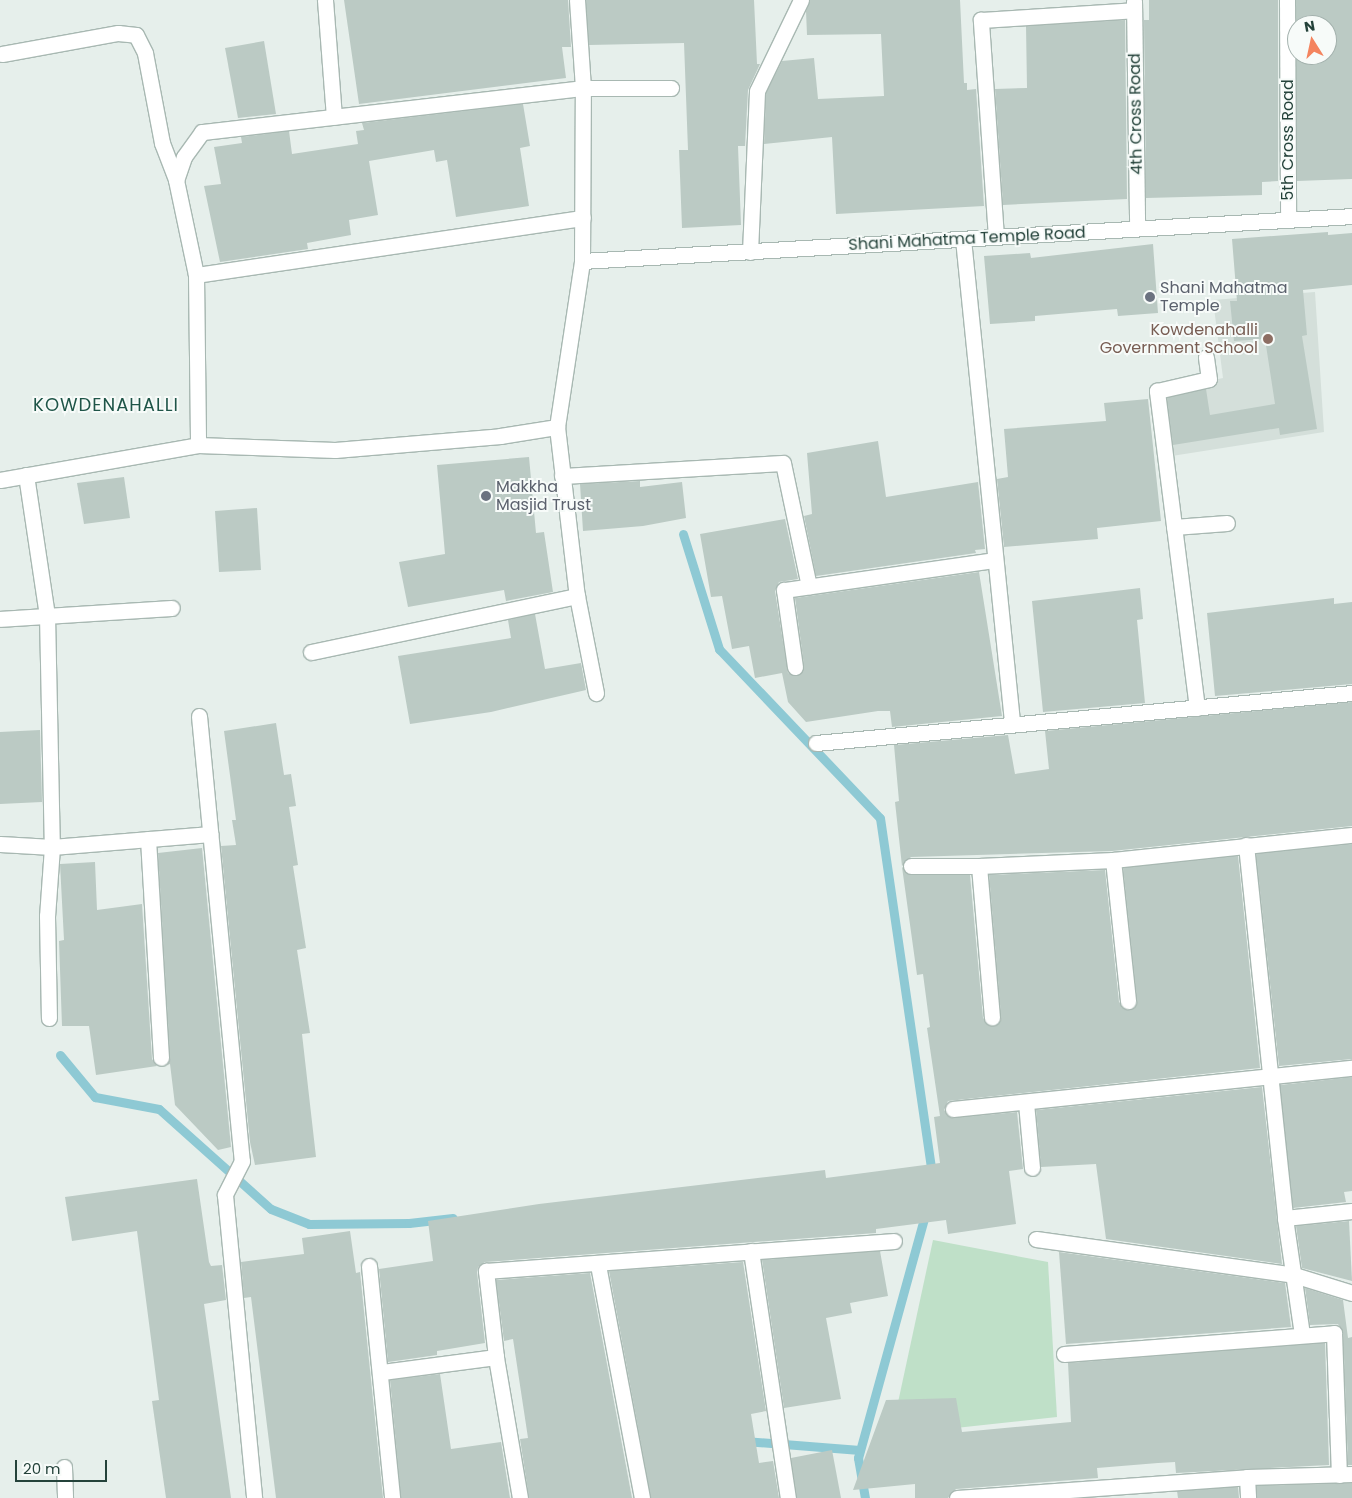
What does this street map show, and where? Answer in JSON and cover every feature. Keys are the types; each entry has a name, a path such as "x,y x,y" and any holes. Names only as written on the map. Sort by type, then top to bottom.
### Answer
{"street":[{"path":"325,0 334,117"},
{"path":"577,0 584,88 582,261 557,427 577,596 596,694"},
{"path":"750,252 757,91 802,0"},
{"name":"5th Cross Road","path":"1287,0 1288,220"},
{"path":"996,237 981,20 1134,5"},
{"name":"4th Cross Road","path":"1134,5 1137,228"},
{"path":"2,54 118,33 136,35 145,53 162,143 176,180 196,275 198,445"},
{"path":"176,180 184,158 202,132 584,88 671,88"},
{"name":"Shani Mahatma Temple Road","path":"582,261 1352,216"},
{"path":"196,275 583,218"},
{"path":"963,239 1012,725"},
{"path":"1197,708 1157,391 1208,379 1206,357"},
{"path":"0,480 198,445 335,450 500,436 557,427"},
{"path":"562,476 783,463 809,586"},
{"path":"26,475 47,615 52,847 47,916 49,1018"},
{"path":"1174,527 1227,523"},
{"path":"794,667 784,590 995,560"},
{"path":"311,652 577,596"},
{"path":"0,620 47,615 172,608"},
{"path":"816,743 1352,693"},
{"path":"199,716 242,1161 225,1195 254,1498"},
{"path":"0,844 52,847 210,834"},
{"path":"911,866 979,866 1113,860 1246,844 1352,835"},
{"path":"148,839 161,1058"},
{"path":"1246,844 1272,1076 1285,1218 1302,1335"},
{"path":"1113,860 1128,1001"},
{"path":"979,866 992,1017"},
{"path":"953,1109 1352,1068"},
{"path":"1026,1102 1032,1168"},
{"path":"1285,1218 1352,1211"},
{"path":"1036,1238 1294,1274 1352,1292"},
{"path":"520,1498 496,1357 486,1271 598,1265 751,1251 894,1241"},
{"path":"751,1251 788,1498"},
{"path":"598,1265 642,1498"},
{"path":"369,1266 382,1372 392,1498"},
{"path":"957,1498 1107,1493 1247,1477 1345,1475 1334,1333 1064,1354"},
{"path":"382,1372 496,1357"},
{"path":"64,1467 65,1498"},
{"path":"1247,1477 1248,1498"}],"shaded area":[{"name":"Kowdenahalli Government School","path":"1315,292 1324,432 1159,458 1152,393 1223,378 1213,300"}],"green space":[{"path":"933,1240 1048,1262 1057,1417 891,1435"}],"building":[{"path":"344,0 568,0 571,47 562,47 566,78 359,104"},
{"path":"586,0 754,0 757,64 760,64 748,90 745,146 738,146 741,225 682,228 679,150 688,150 684,43 589,45"},
{"path":"810,0 960,0 964,83 967,83 967,90 976,89 984,206 836,214 832,137 764,144 766,93 782,61 814,58 818,99 884,96 881,34 807,35 806,11"},
{"path":"1149,0 1278,0 1278,181 1262,182 1262,195 1146,198 1144,20 1149,20"},
{"path":"1296,0 1352,0 1352,179 1297,181 1296,65 1337,65 1337,15 1296,15"},
{"path":"1125,20 1127,199 1003,205 995,89 1027,88 1026,26"},
{"path":"264,41 276,114 238,118 225,48"},
{"path":"523,104 530,146 520,148 529,206 456,217 447,160 436,162 434,150 369,161 378,215 349,220 351,235 307,243 308,249 220,262 204,186 221,184 214,147 242,143 241,137 289,131 292,154 358,144 356,131 364,130 362,123"},
{"path":"1328,232 1328,235 1352,233 1352,285 1303,290 1307,335 1302,336 1317,429 1280,435 1279,428 1173,445 1167,398 1206,389 1210,415 1275,404 1265,339 1234,341 1230,301 1237,301 1232,239"},
{"path":"1153,244 1158,313 1118,316 1117,309 1035,316 1035,321 990,324 984,256 1030,253 1031,258"},
{"path":"1148,399 1161,521 1097,528 1098,539 1004,547 997,479 1008,477 1004,429 1106,421 1104,403"},
{"path":"878,441 886,497 978,482 985,549 975,550 976,553 816,576 804,516 812,514 807,453"},
{"path":"529,457 536,533 544,532 553,592 506,601 504,590 408,607 399,562 445,554 437,465"},
{"path":"124,477 130,518 84,524 77,483"},
{"path":"640,481 640,487 682,482 686,518 643,526 583,531 580,484"},
{"path":"257,508 261,570 219,572 215,511"},
{"path":"785,519 798,579 779,582 775,591 788,673 797,676 804,666 795,598 979,572 1002,716 892,727 890,711 878,711 806,722 788,702 782,673 755,678 749,646 732,649 722,596 711,597 700,534"},
{"path":"1140,588 1143,619 1137,620 1145,703 1043,712 1032,601"},
{"path":"1334,598 1334,604 1352,602 1352,684 1215,696 1207,613"},
{"path":"535,614 545,669 581,663 586,690 491,712 410,724 398,656 511,638 508,620"},
{"path":"1352,702 1352,826 1112,851 911,857 902,866 895,802 899,801 894,745 1008,735 1015,774 1049,769 1045,731"},
{"path":"276,723 284,775 291,774 296,806 289,807 298,865 293,866 306,948 297,950 310,1033 302,1034 316,1157 255,1165 250,1142 221,846 236,845 232,820 236,820 224,731"},
{"path":"40,730 42,802 0,804 0,732"},
{"path":"1352,844 1352,1059 1279,1066 1256,854"},
{"path":"202,848 231,1147 218,1150 175,1105 170,1064 167,1065 170,1057 158,853"},
{"path":"1238,856 1260,1068 948,1101 944,1110 953,1118 1017,1112 1023,1169 1009,1171 1016,1224 948,1234 946,1220 876,1229 876,1233 485,1262 478,1267 477,1272 485,1343 437,1351 437,1355 388,1362 379,1269 433,1261 428,1221 539,1204 825,1170 826,1178 940,1163 934,1117 940,1116 927,1028 930,1027 923,974 917,975 902,867 911,875 970,875 983,1018 992,1026 998,1024 1001,1016 989,875 1105,870 1119,1002 1128,1010 1134,1008 1137,1000 1123,868"},
{"path":"95,862 97,910 142,904 152,1059 157,1066 96,1075 89,1026 62,1026 59,941 64,940 60,864"},
{"path":"1352,1077 1352,1191 1344,1192 1346,1202 1293,1208 1280,1085"},
{"path":"1262,1087 1282,1264 1106,1239 1096,1164 1041,1167 1036,1110"},
{"path":"197,1179 209,1262 211,1266 222,1265 226,1300 204,1304 231,1498 166,1498 152,1401 159,1400 137,1231 72,1241 65,1197"},
{"path":"1349,1221 1352,1281 1302,1268 1296,1226"},
{"path":"350,1231 356,1273 360,1272 383,1498 276,1498 251,1297 244,1298 241,1262 304,1254 302,1238"},
{"path":"880,1251 888,1296 850,1303 852,1313 826,1318 841,1399 784,1408 762,1260"},
{"path":"1059,1252 1285,1283 1291,1327 1066,1344"},
{"path":"743,1262 766,1411 751,1414 759,1463 773,1461 779,1498 651,1498 609,1271"},
{"path":"590,1273 632,1498 529,1498 520,1439 528,1438 513,1339 504,1341 496,1280"},
{"path":"1305,1288 1343,1300 1348,1338 1352,1337 1352,1465 1348,1465 1343,1332 1338,1324 1310,1325"},
{"path":"1325,1343 1329,1465 1176,1473 1175,1462 1097,1468 1098,1478 956,1489 948,1498 915,1498 915,1484 853,1490 886,1400 956,1398 962,1432 1071,1422 1068,1363"},
{"path":"440,1374 451,1449 501,1442 510,1498 401,1498 390,1380"},
{"path":"832,1450 841,1498 797,1498 791,1458"},
{"path":"1352,1483 1352,1498 1257,1498 1257,1486"},
{"path":"1238,1487 1239,1498 1178,1498 1177,1491"}],"waterway":[{"path":"683,534 719,649 880,818 932,1175"},
{"path":"60,1055 95,1097 159,1109 271,1209 309,1224 409,1223 453,1218"},
{"path":"865,1498 858,1458 926,1211"},
{"path":"744,1441 860,1450"}],"place":[{"name":"Shani Mahatma Temple","path":"1150,297"},
{"name":"Kowdenahalli Government School","path":"1268,339"},
{"name":"Makkha Masjid Trust","path":"486,496"}],"district":[{"name":"KOWDENAHALLI","path":"106,405"}]}
